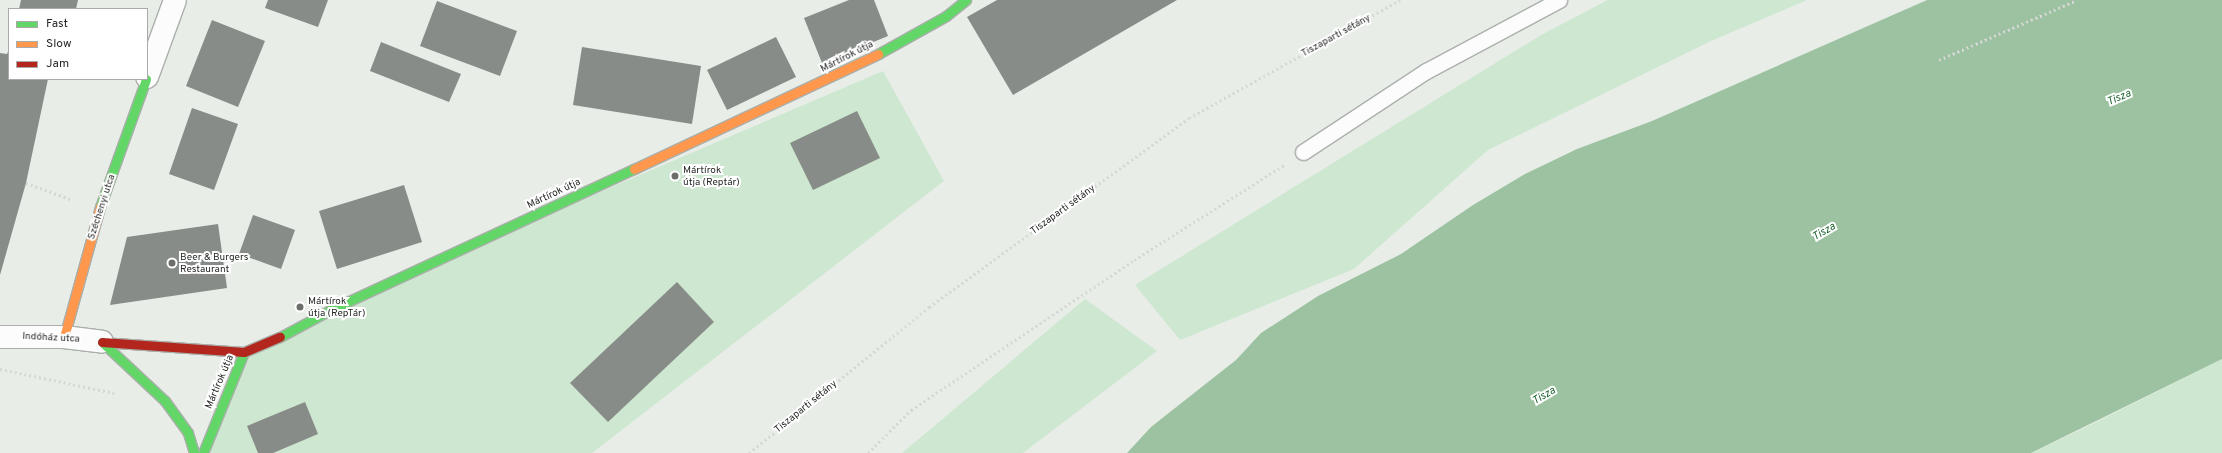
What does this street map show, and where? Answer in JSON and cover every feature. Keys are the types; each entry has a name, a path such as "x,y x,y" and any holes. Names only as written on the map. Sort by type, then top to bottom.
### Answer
{"street":[{"name":"Széchenyi utca","path":"148,75 175,0"},
{"name":"Mártírok útja","path":"203,453 244,352 271,342 332,309 860,64 946,16 966,0"},
{"name":"Széchenyi utca","path":"64,337 100,208 146,80"},
{"name":"Indóház utca","path":"0,337 64,337 102,342"},
{"path":"102,342 244,352"},
{"path":"102,342 165,401 188,433 194,453"}],"lane":[{"path":"1303,152 1426,71 1559,0"}],"path":[{"name":"Tiszaparti sétány","path":"749,453 929,307 1189,118 1400,0"},
{"path":"1939,60 2077,0"},
{"path":"868,453 910,410 1134,260 1303,152"},
{"path":"26,183 100,208"},
{"path":"0,369 120,394"}],"shaded area":[{"path":"1608,0 1807,0 1711,41 1488,150 1354,269 1180,340 1135,285 1541,35"},
{"path":"883,71 944,181 592,453 203,453 244,352 413,272"},
{"path":"1085,299 1157,351 1023,453 902,453"},
{"path":"2222,359 2222,453 2031,453 2072,434"}],"water":[{"name":"Tisza","path":"1927,0 2222,0 2222,359 2031,453 1127,453 1151,427 1236,360 1261,333 1318,296 1401,254 1473,205 1525,174 1577,149 1652,121"}],"building":[{"path":"21,0 78,0 76,8 19,8"},
{"path":"268,0 328,0 318,27 265,8"},
{"path":"849,0 874,0 888,36 822,63 804,18"},
{"path":"997,0 1177,0 1013,95 967,17"},
{"path":"437,1 517,31 500,76 420,46"},
{"path":"212,20 265,41 238,107 186,86"},
{"path":"776,37 796,77 727,110 707,70"},
{"path":"381,42 461,74 449,102 370,71"},
{"path":"582,47 701,66 692,124 573,105"},
{"path":"8,52 8,80 48,80 26,183 0,275 0,53 7,54"},
{"path":"192,108 238,124 214,190 169,174"},
{"path":"857,111 880,158 813,190 790,143"},
{"path":"404,185 422,242 337,269 319,211"},
{"path":"253,215 295,230 281,269 239,254"},
{"name":"Beer & Burgers Restaurant","path":"218,224 227,288 110,305 127,237"},
{"path":"677,282 714,322 608,422 570,383"},
{"path":"305,402 318,434 273,453 258,453 247,426"}],"traffic: fast":[{"path":"878,54 946,16 966,0"},
{"path":"100,207 146,80"},
{"path":"280,337 332,309 634,169"},
{"path":"102,342 165,401 188,433 194,453"},
{"path":"203,453 244,352"}],"traffic: slow":[{"path":"634,169 878,54"},
{"path":"64,337 100,207"}],"traffic: jam":[{"path":"102,342 244,352 280,337"}],"place":[{"name":"Mártírok útja (Reptár)","path":"675,176"},
{"name":"Beer & Burgers Restaurant","path":"172,263"},
{"name":"Mártírok útja (RepTár)","path":"300,307"}]}
